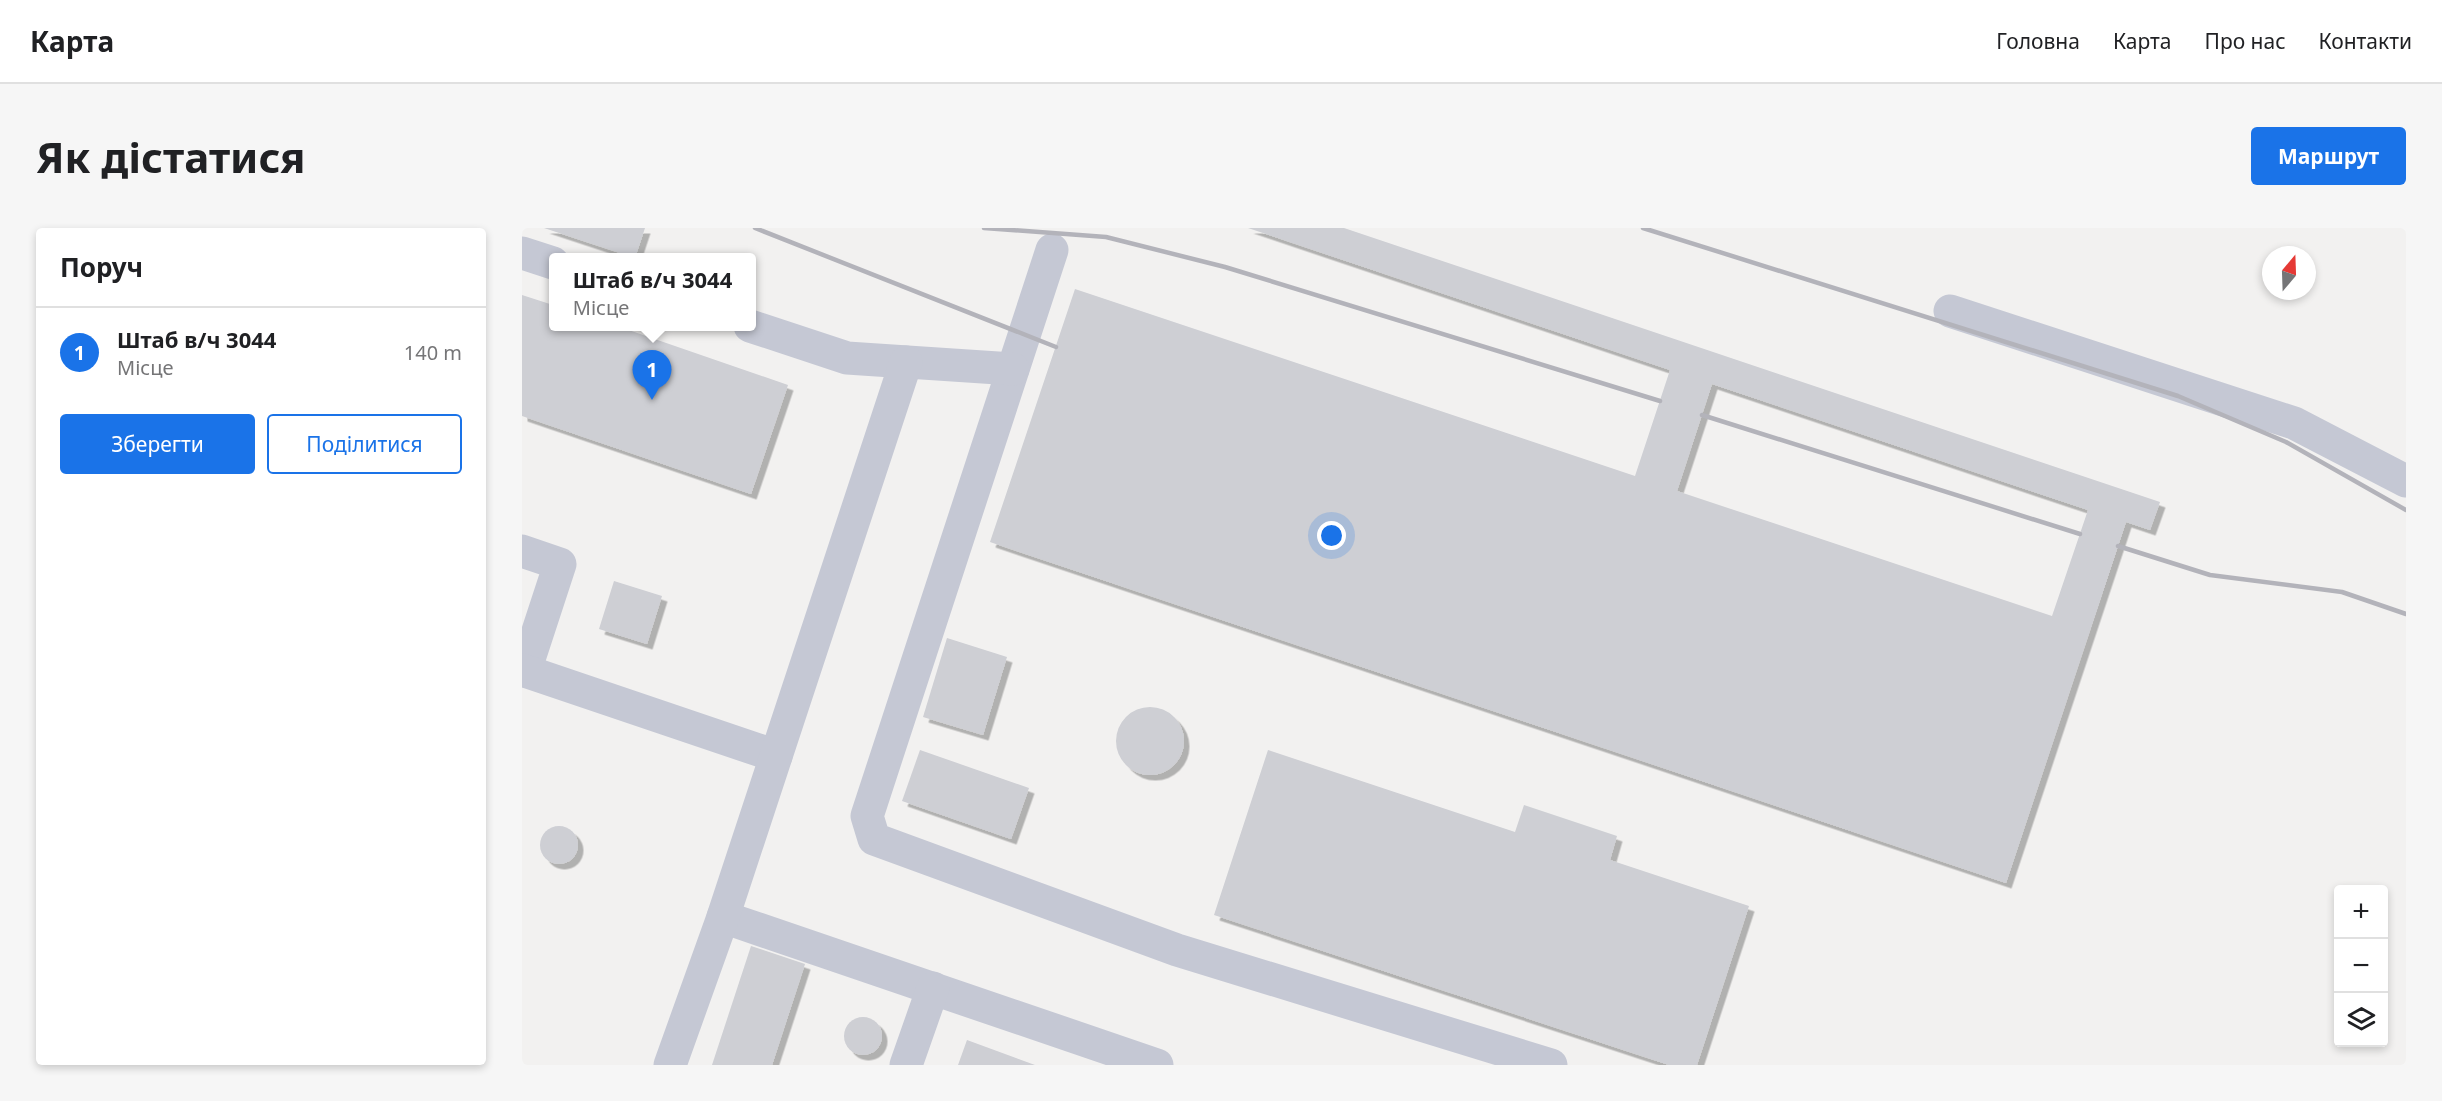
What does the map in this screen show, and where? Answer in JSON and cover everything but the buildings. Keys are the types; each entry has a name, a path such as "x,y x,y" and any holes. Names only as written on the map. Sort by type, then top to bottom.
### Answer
{"lane":[{"path":"1052,250 867,816 874,840 1177,951 1551,1065"},
{"path":"522,253 549,262"},
{"path":"1950,311 2294,423 2406,481"},
{"path":"756,329 847,358 1013,369"},
{"path":"670,1065 723,916 906,362"},
{"path":"522,551 560,564 523,670 776,756"},
{"path":"723,916 1157,1065"},
{"path":"906,1065 933,988"}],"railway":[{"path":"755,228 1056,347"},
{"path":"984,228 1106,237 1225,267 1660,401"},
{"path":"1643,228 2178,396 2286,442 2406,510"},
{"path":"1702,415 2080,534"},
{"path":"2118,546 2210,575 2342,592 2406,614"}],"place":[{"name":"Штаб в/ч 3044","path":"652,400"}]}
